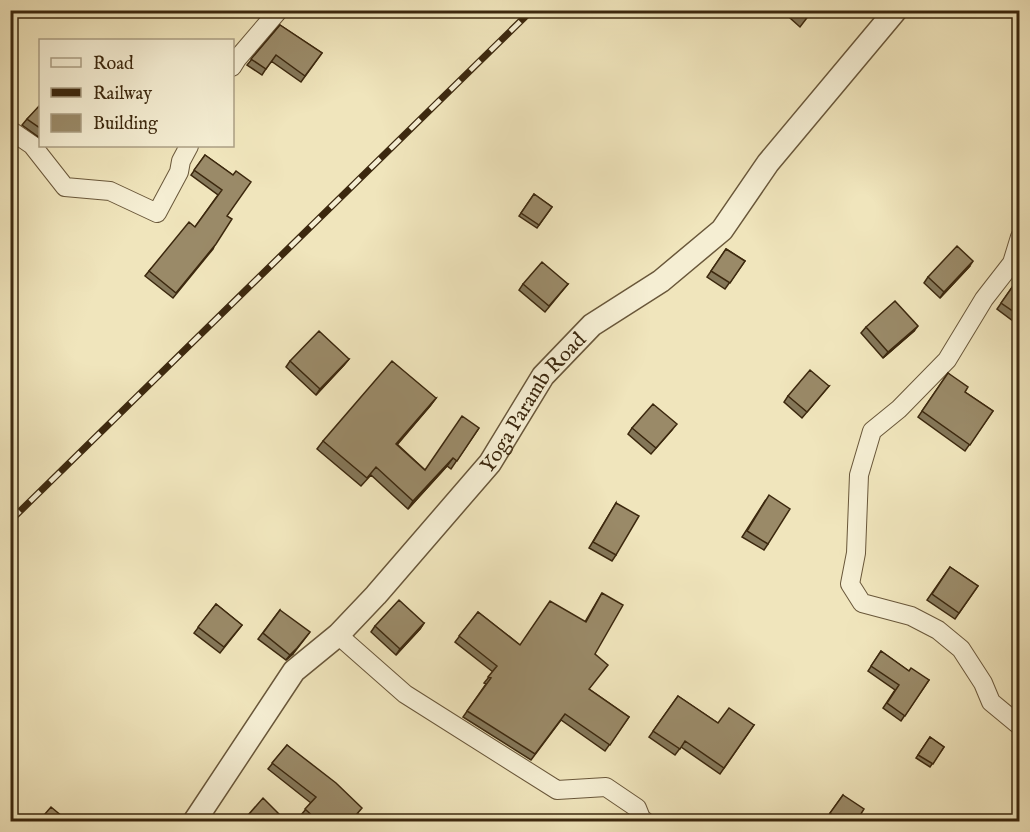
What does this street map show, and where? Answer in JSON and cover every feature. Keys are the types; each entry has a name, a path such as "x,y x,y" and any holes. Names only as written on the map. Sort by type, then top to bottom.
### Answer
{"street":[{"path":"234,63 279,10"},
{"name":"Yoga Paramb Road","path":"194,822 294,672 338,635 416,551 490,463 543,376 592,325 661,281 722,230 768,163 896,10"},
{"path":"10,130 32,145 65,187 110,191 157,213 179,172 181,161 188,147"},
{"path":"1020,237 1012,263 984,299 947,360 899,409 872,431 859,475 856,553 850,584 862,603 911,616 938,630 961,649 983,683 991,702 1020,726"},
{"path":"338,635 405,694 557,790 606,787 637,808 641,818 646,822"}],"building":[{"path":"797,10 812,10 806,18"},
{"path":"280,25 322,53 305,76 276,55 266,69 251,59"},
{"path":"39,106 39,127 27,119"},
{"path":"205,155 233,175 236,171 251,182 227,216 232,219 216,244 176,293 149,271 189,222 195,227 222,190 194,170"},
{"path":"534,194 552,207 539,225 521,213"},
{"path":"957,246 973,261 944,292 928,277"},
{"path":"726,249 745,261 730,283 711,271"},
{"path":"542,262 568,284 549,306 523,284"},
{"path":"1020,276 1020,316 1001,303"},
{"path":"895,301 918,326 888,352 866,327"},
{"path":"319,331 349,359 320,389 290,361"},
{"path":"392,361 436,398 396,444 425,470 462,416 479,428 457,461 453,458 413,501 376,467 367,478 323,441"},
{"path":"810,370 829,386 807,412 788,396"},
{"path":"948,373 968,387 965,392 993,411 970,445 922,411"},
{"path":"653,404 677,424 656,448 632,428"},
{"path":"769,495 790,509 768,544 747,531"},
{"path":"616,503 639,516 616,555 593,542"},
{"path":"950,567 978,586 959,613 932,594"},
{"path":"602,593 623,605 595,654 608,665 589,689 629,717 610,745 565,714 535,754 467,711 497,666 459,636 478,612 520,645 550,601 586,622"},
{"path":"399,600 424,623 400,649 375,626"},
{"path":"216,604 242,625 224,647 198,627"},
{"path":"280,610 310,632 290,655 263,633"},
{"path":"881,651 909,671 911,668 929,680 905,716 887,703 899,685 871,666"},
{"path":"678,696 718,723 729,708 754,725 724,768 685,741 680,749 653,731"},
{"path":"930,737 944,747 933,764 918,755"},
{"path":"287,745 336,783 362,808 350,822 319,822 305,809 316,797 272,763"},
{"path":"843,795 864,809 856,822 842,822 830,813"},
{"path":"263,798 280,815 274,822 242,822"},
{"path":"51,807 69,822 38,822"}],"railway":[{"path":"10,521 532,10"}]}
